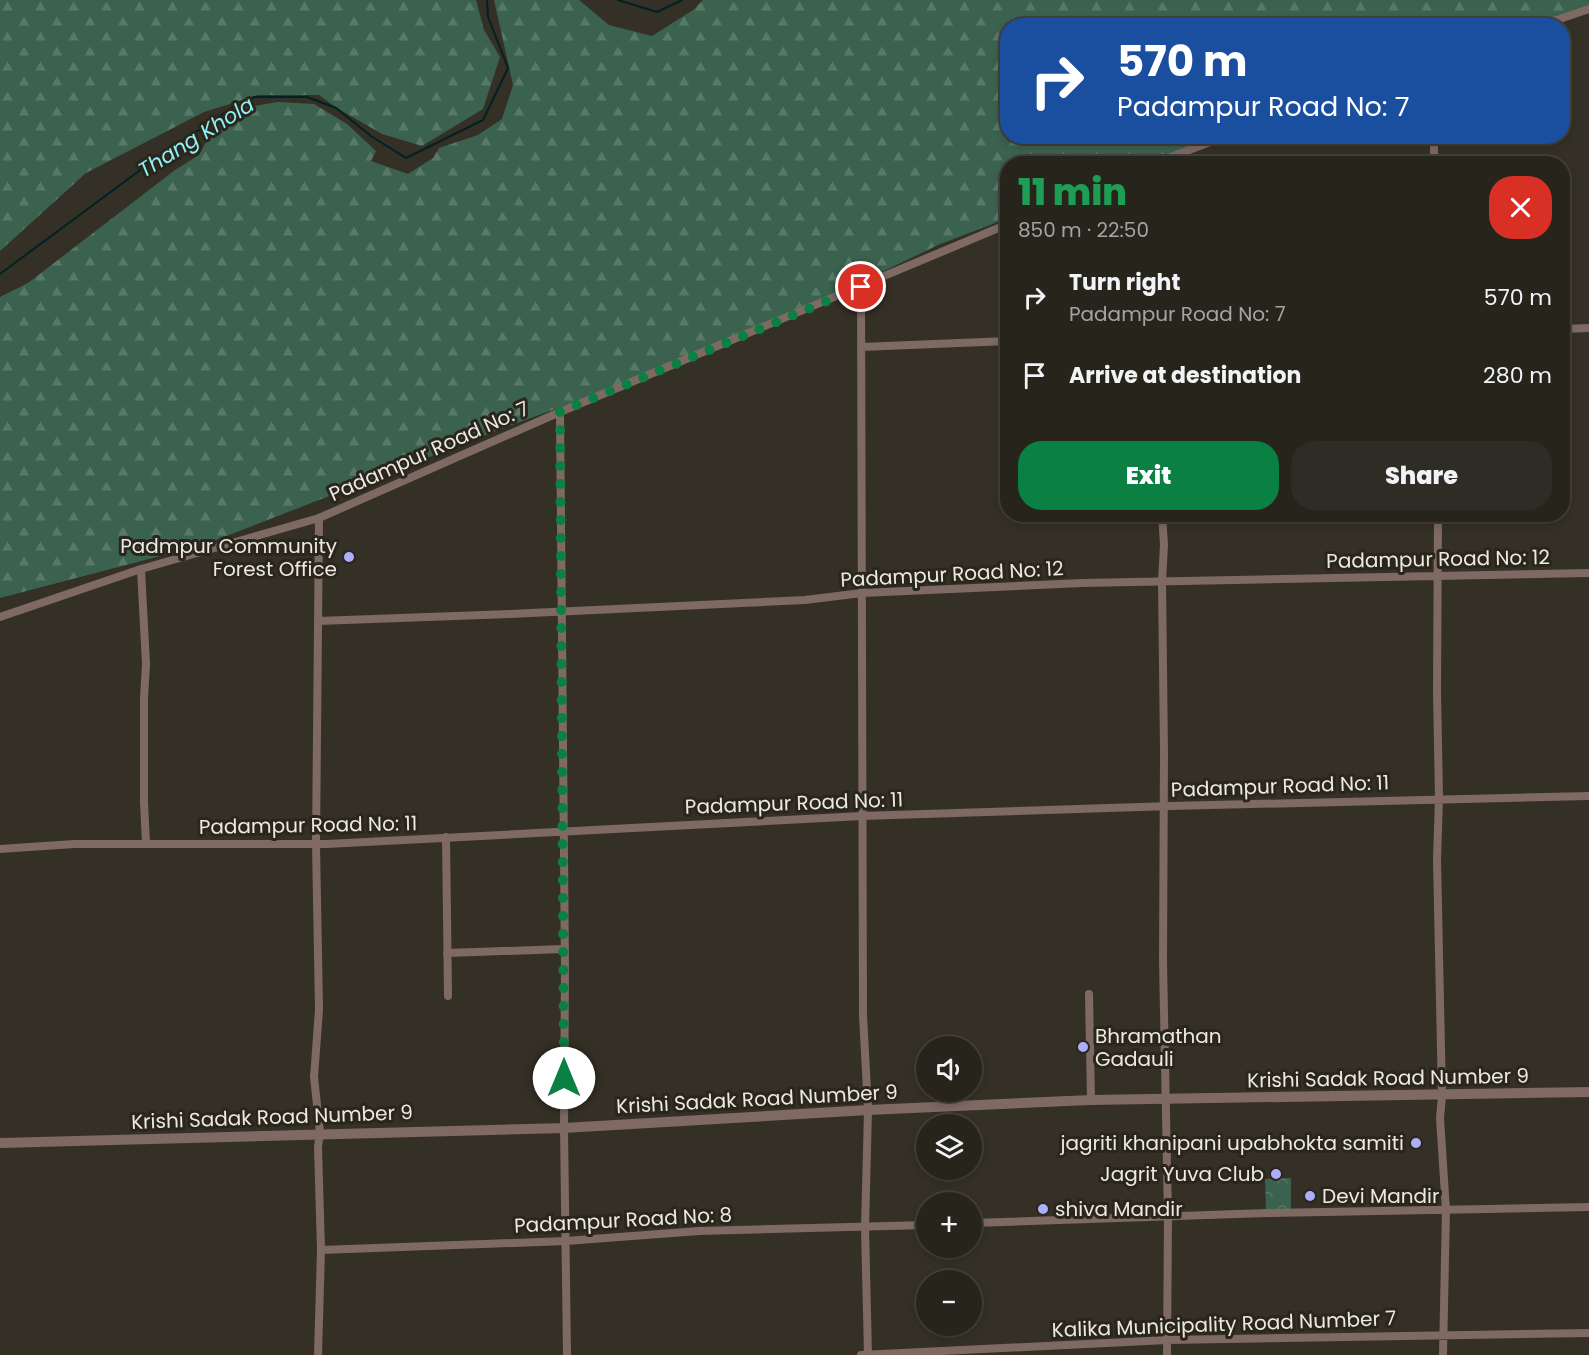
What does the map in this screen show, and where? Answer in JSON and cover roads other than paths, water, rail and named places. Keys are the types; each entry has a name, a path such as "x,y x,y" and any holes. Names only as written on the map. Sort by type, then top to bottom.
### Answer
{"street":[{"path":"1563,18 1589,9"},
{"path":"1173,156 1205,144"},
{"name":"Padampur Road No: 7","path":"0,617 141,569 319,518 560,412 1000,228"},
{"path":"861,287 862,1015 868,1110 865,1228 868,1355"},
{"path":"1570,329 1589,328"},
{"path":"861,347 1000,341"},
{"path":"560,412 567,1355"},
{"path":"318,1355 321,1250 318,1147 320,1133 315,1077 319,1010 316,844 319,518"},
{"path":"1163,522 1167,1355"},
{"path":"1438,522 1437,859 1442,1096 1440,1118 1446,1210 1443,1355"},
{"path":"141,569 146,664 144,802 146,844"},
{"name":"Padampur Road No: 12","path":"318,621 805,600 862,592 1162,581 1589,573"},
{"name":"Padampur Road No: 11","path":"0,849 74,844 316,844 862,816 1439,798 1589,796"},
{"path":"446,837 448,996"},
{"path":"447,953 564,949"},
{"path":"1089,994 1091,1100"},
{"name":"Krishi Sadak Road Number 9","path":"0,1143 564,1128 868,1110 1091,1100 1589,1092"},
{"path":"982,1223 1168,1216 1589,1207"},
{"name":"Padampur Road No: 8","path":"321,1250 566,1242 699,1231 916,1226"},
{"name":"Kalika Municipality Road Number 7","path":"861,1355 1167,1340 1589,1333"}],"waterway":[{"name":"Thang Khola","path":"0,274 147,165 230,109 254,97 307,97 336,108 371,136 406,158 483,120 508,68 488,17 487,0"},
{"name":"Thang Khola","path":"618,0 657,12 682,0"}],"place":[{"name":"Padmpur Community Forest Office","path":"349,557"},
{"name":"Bhramathan Gadauli","path":"1083,1047"},
{"name":"jagriti khanipani upabhokta samiti","path":"1416,1143"},
{"name":"Jagrit Yuva Club","path":"1276,1174"},
{"name":"Devi Mandir","path":"1310,1196"},
{"name":"shiva Mandir","path":"1043,1209"}]}
